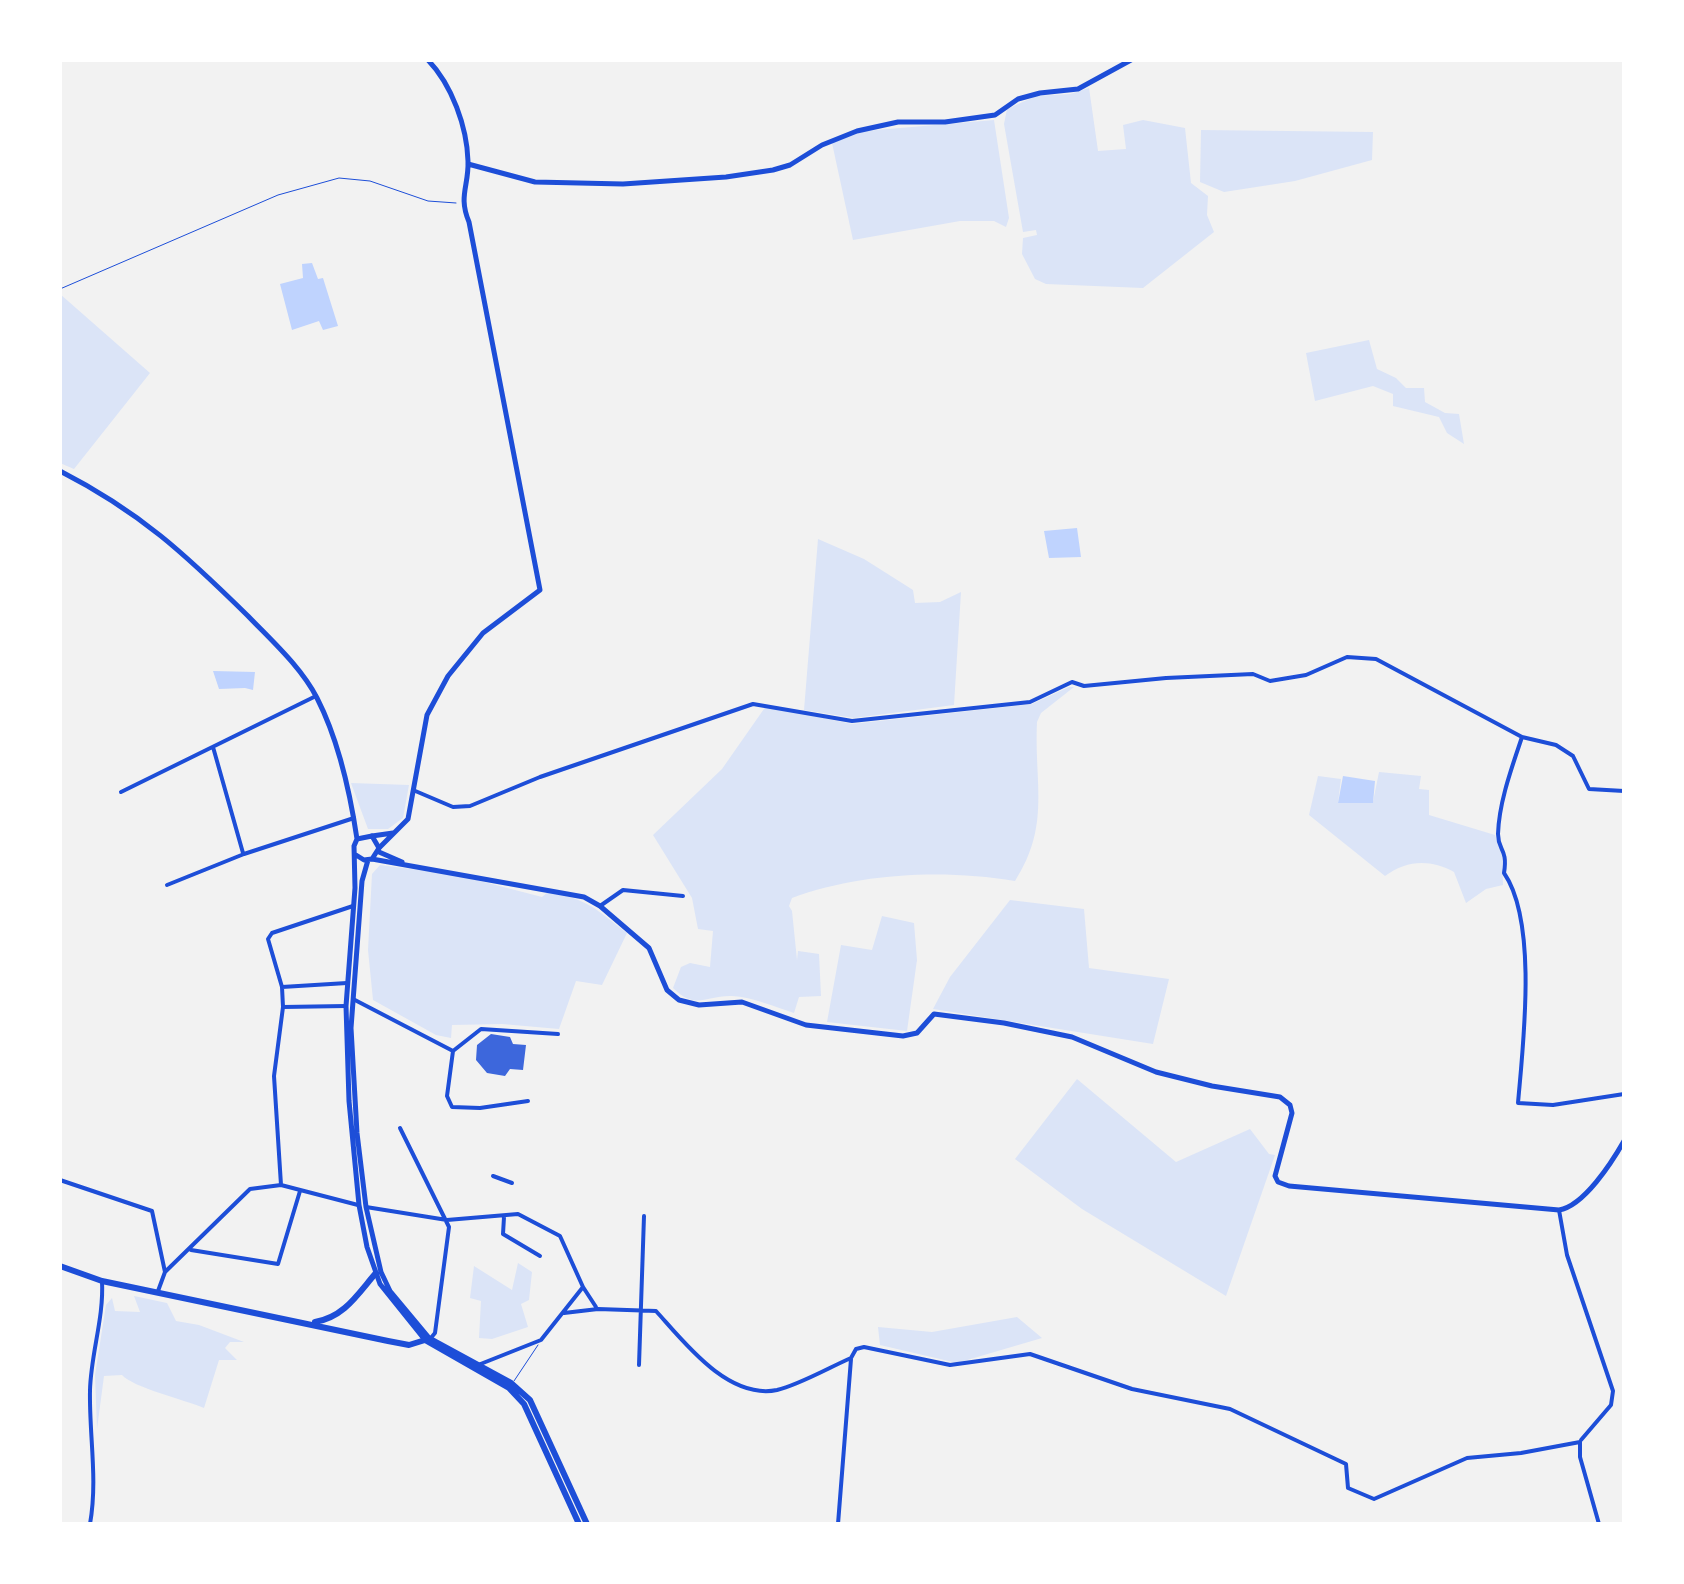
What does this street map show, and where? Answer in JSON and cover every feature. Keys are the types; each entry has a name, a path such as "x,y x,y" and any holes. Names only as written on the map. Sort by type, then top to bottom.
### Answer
{"main road":[{"path":"60,1266 158,1294 409,1345 428,1340 512,1383 530,1400 587,1524"},
{"path":"309,1323 330,1320 344,1312 376,1274"},
{"path":"344,1312 341,1322 348,1332"},
{"path":"428,1340 508,1388 524,1404 579,1524"}],"street":[{"path":"428,60 454,100 465,140 468,164 461,204 468,222 540,590 483,633 448,676 427,715 408,819 370,860 362,881 346,1006 349,1101 362,1206 390,1291 428,1340"},
{"path":"468,164 534,182 623,184 773,170 857,130 898,122 945,122 994,115 1018,99 1078,89 1131,60"},
{"path":"60,472 118,502 180,549 274,643 316,696 334,738 357,839 348,983 363,1233 376,1274 394,1306 428,1340"},
{"path":"413,790 453,808 470,806 540,777 753,704 852,721 1030,702 1072,682 1084,686 1254,674 1270,682 1306,675 1354,656 1376,659 1522,737 1556,746 1574,756 1590,788 1624,791"},
{"path":"122,792 316,696"},
{"path":"1522,737 1508,777 1498,838 1507,855 1504,873 1520,912 1523,944 1525,1028 1518,1103 1553,1105 1624,1094"},
{"path":"213,747 244,854"},
{"path":"354,818 379,850 404,863"},
{"path":"167,884 354,818"},
{"path":"357,839 396,833"},
{"path":"355,854 370,860 576,895 600,906 649,948 666,990 687,1003 742,1002 806,1024 895,1035 916,1034 928,1017 937,1014 1058,1034 1156,1072 1212,1086 1271,1094 1286,1100 1292,1113 1275,1176 1282,1184 1559,1210 1570,1208 1604,1174 1624,1141"},
{"path":"600,906 623,890 683,896"},
{"path":"281,1184 274,1076 282,987 268,938 272,933 354,906"},
{"path":"282,987 348,983"},
{"path":"350,998 453,1051"},
{"path":"283,1007 346,1006"},
{"path":"528,1102 452,1107 447,1096 453,1051 481,1029 558,1034"},
{"path":"400,1128 449,1227 435,1333 428,1340"},
{"path":"493,1176 512,1183"},
{"path":"60,1180 152,1211 165,1272 158,1294"},
{"path":"165,1272 250,1189 281,1184 362,1206 447,1220 518,1214 560,1236 583,1287 598,1309"},
{"path":"190,1250 278,1264 300,1191"},
{"path":"1559,1210 1567,1255 1614,1391 1611,1404 1580,1442 1580,1457 1599,1524"},
{"path":"504,1215 503,1234 540,1256"},
{"path":"639,1365 644,1216"},
{"path":"90,1524 95,1497 90,1389 103,1302 102,1281"},
{"path":"477,1365 541,1340 583,1287"},
{"path":"564,1313 656,1310 703,1364 754,1388 777,1390 851,1358"},
{"path":"838,1524 851,1358 856,1348 950,1364 1030,1354 1132,1389 1239,1412 1346,1464 1348,1488 1374,1499 1467,1458 1580,1442"}],"lane":[{"path":"512,1383 541,1340"}],"path":[{"path":"60,289 278,194 339,178 370,181 428,201 461,204"}],"shaded area":[{"path":"1089,88 1098,151 1126,149 1123,125 1143,120 1185,128 1191,183 1208,196 1207,215 1214,232 1143,288 1046,284 1035,279 1022,254 1023,238 1037,235 1036,230 1023,232 1004,124 1007,109 1036,96 1070,94"},
{"path":"994,120 1009,218 1006,227 994,221 960,221 853,240 832,143 865,131"},
{"path":"1201,130 1373,132 1372,160 1295,181 1224,192 1200,182"},
{"path":"60,294 150,373 74,469 60,463"},
{"path":"1369,340 1377,369 1406,388 1424,388 1425,402 1445,413 1459,414 1464,444 1447,433 1439,417 1393,406 1393,394 1373,386 1315,401 1306,353"},
{"path":"818,539 864,559 913,590 915,603 940,602 961,592 954,705 854,718 804,710"},
{"path":"1074,687 1041,713 1037,722 1037,822 1026,861 1015,881 960,875 873,878 792,898 789,906 797,960 798,951 819,954 821,996 799,997 794,1013 740,997 688,999 673,988 681,967 690,963 710,967 713,931 698,929 692,898 653,835 722,769 766,706 852,724 1032,704"},
{"path":"1379,772 1421,776 1419,789 1429,790 1429,815 1495,835 1502,851 1503,885 1486,889 1466,903 1454,872 1445,868 1410,864 1385,876 1309,815 1318,776 1341,779 1338,803 1373,802"},
{"path":"351,783 409,785 403,818 388,829 368,829"},
{"path":"380,865 457,875 542,897 548,892 573,898 591,906 627,933 602,985 576,981 559,1029 452,1025 451,1038 436,1035 373,1000 368,950 372,874"},
{"path":"1010,900 1084,909 1089,968 1169,979 1153,1044 933,1009 950,977"},
{"path":"882,916 914,923 917,960 907,1031 827,1022 841,945 872,950"},
{"path":"1077,1079 1176,1162 1250,1129 1269,1154 1275,1155 1226,1296 1082,1209 1015,1159"},
{"path":"518,1263 532,1272 529,1300 521,1304 528,1327 492,1339 479,1338 481,1301 470,1298 474,1266 512,1290"},
{"path":"134,1296 167,1303 176,1321 244,1342 230,1342 225,1348 237,1360 219,1360 204,1408 148,1389 122,1375 104,1376 97,1429 95,1375 106,1305 112,1298 115,1311 140,1312"},
{"path":"1017,1317 1042,1338 957,1363 880,1345 878,1327 932,1332"}],"water":[{"path":"312,263 318,279 323,278 338,326 323,330 319,321 292,330 280,284 303,278 302,264"},
{"path":"1077,528 1081,557 1049,558 1044,531"},
{"path":"213,671 255,672 253,690 219,689"},
{"path":"1343,776 1375,781 1373,803 1338,803"}],"building":[{"path":"491,1034 526,1045 523,1070 510,1069 505,1076 487,1073 476,1060 477,1045"}]}
